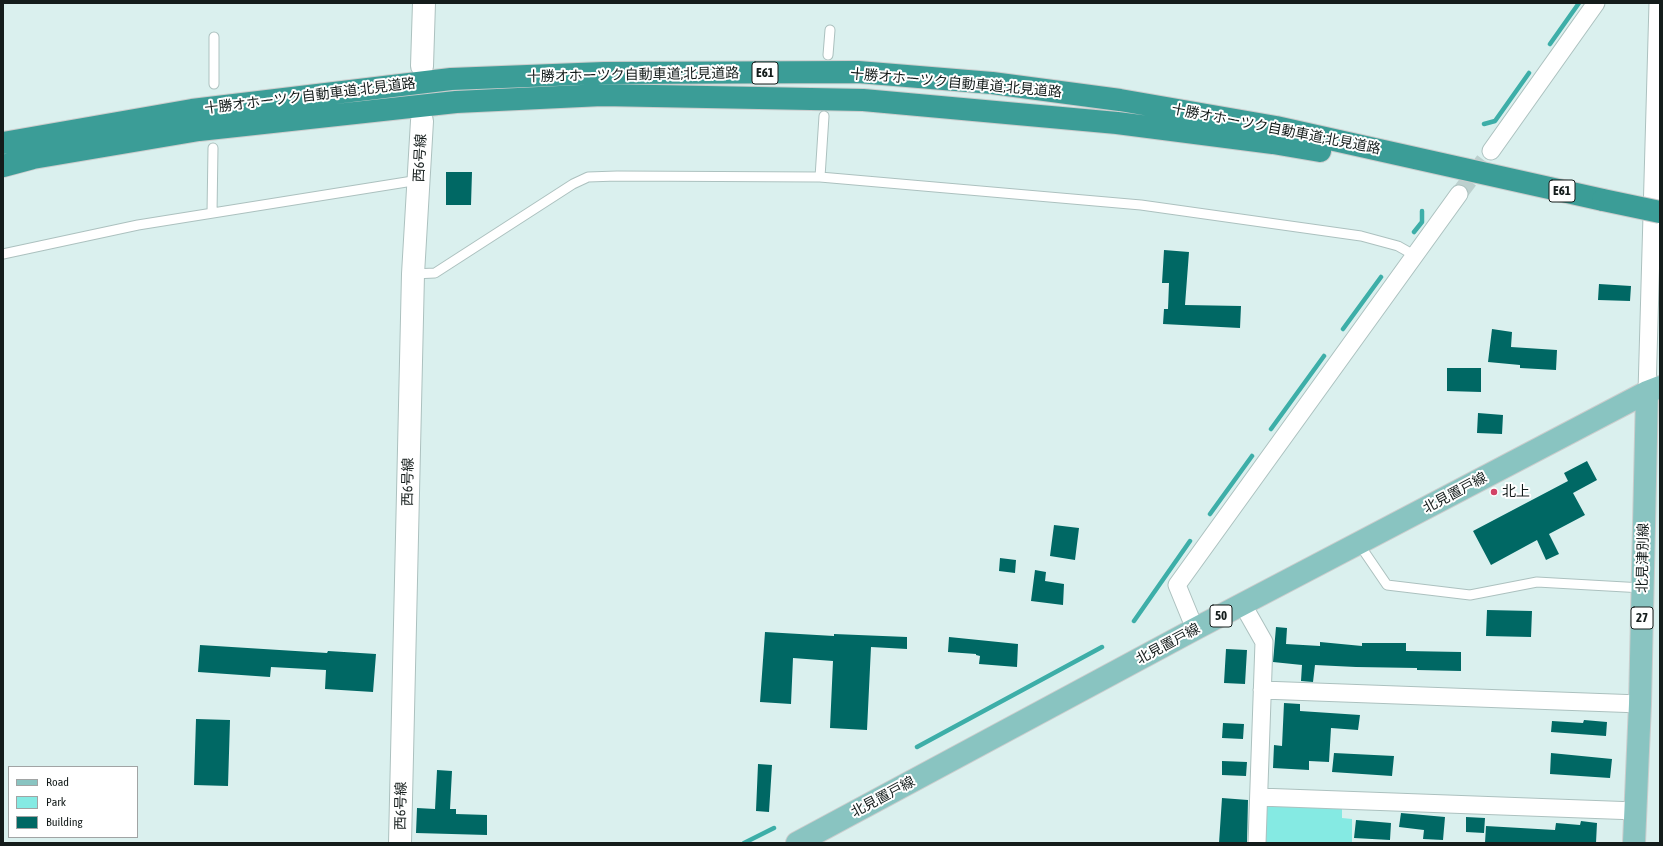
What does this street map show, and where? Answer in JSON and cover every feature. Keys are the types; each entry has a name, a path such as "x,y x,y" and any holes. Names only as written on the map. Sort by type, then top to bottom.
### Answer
{"highway":[{"name":"十勝オホーツク自動車道;北見道路","path":"3,143 192,110 451,79 604,73 858,72 992,83 1120,100 1276,127 1521,183 1660,212"},
{"name":"十勝オホーツク自動車道;北見道路","path":"3,166 33,158 199,130 456,102 602,95 863,100 1109,122 1273,143 1395,164 1521,183"}],"main road":[{"name":"北見置戸線","path":"797,843 1195,629 1244,605 1656,387"},
{"name":"北見津別線","path":"1634,843 1643,588 1656,387"}],"street":[{"path":"422,66 424,3"},
{"path":"1491,151 1596,3"},
{"path":"1656,387 1658,3"},
{"name":"西6号線","path":"400,843 413,274 422,121"},
{"path":"1195,629 1177,585 1459,194"},
{"path":"1244,605 1264,642 1257,843"},
{"path":"1262,690 1640,704"},
{"path":"1259,797 1636,811"}],"lane":[{"path":"828,55 830,30"},
{"path":"214,37 214,84"},
{"path":"820,177 824,116"},
{"path":"212,213 213,148"},
{"path":"413,274 435,273 572,184 588,177 820,177 1141,205 1361,236 1398,246 1414,255"},
{"path":"3,254 138,225 419,180"},
{"path":"1359,544 1388,585 1470,596 1537,582 1643,588"}],"green space":[{"path":"1259,797 1342,800 1342,818 1352,819 1352,843 1257,843"}],"building":[{"path":"446,172 472,172 471,205 446,205"},
{"path":"1164,250 1189,252 1185,305 1241,306 1240,328 1163,324 1164,309 1168,309 1169,283 1162,283"},
{"path":"1599,284 1631,286 1630,301 1598,300"},
{"path":"1492,329 1512,332 1511,347 1557,350 1556,370 1520,368 1520,365 1488,362"},
{"path":"1447,368 1481,368 1481,392 1447,391"},
{"path":"1478,413 1503,415 1502,434 1477,433"},
{"path":"1587,461 1597,480 1573,493 1585,515 1549,534 1559,554 1546,560 1537,540 1491,565 1473,531 1568,481 1564,473"},
{"path":"1054,525 1079,528 1075,560 1050,556"},
{"path":"1000,558 1016,560 1015,573 999,571"},
{"path":"1035,570 1046,572 1045,581 1064,584 1063,605 1031,601"},
{"path":"1487,610 1532,611 1531,637 1486,636"},
{"path":"1276,627 1287,628 1286,644 1320,646 1320,642 1362,646 1362,643 1406,643 1406,651 1461,652 1461,671 1315,665 1313,682 1301,681 1302,665 1273,662"},
{"path":"765,632 834,636 834,634 907,637 907,649 871,647 867,730 830,728 833,661 793,658 791,704 760,702"},
{"path":"949,637 1018,644 1017,667 979,664 980,656 976,654 948,652"},
{"path":"200,645 327,653 328,651 376,654 373,692 325,689 326,670 271,667 270,677 198,672"},
{"path":"1226,649 1247,650 1245,684 1224,683"},
{"path":"1284,703 1300,704 1300,711 1360,715 1358,730 1331,728 1329,762 1309,761 1309,770 1273,768 1274,745 1282,746"},
{"path":"196,719 230,720 228,786 194,785"},
{"path":"1584,720 1607,722 1606,736 1551,732 1552,721 1583,723"},
{"path":"1223,723 1244,724 1243,739 1222,738"},
{"path":"1334,753 1394,756 1392,776 1332,772"},
{"path":"1551,753 1612,759 1610,778 1550,774"},
{"path":"1222,761 1247,762 1246,776 1222,775"},
{"path":"758,764 772,765 769,812 756,811"},
{"path":"437,770 452,771 450,809 456,809 456,814 487,815 487,835 416,833 417,808 435,809"},
{"path":"1222,798 1248,800 1247,843 1219,843"},
{"path":"1401,813 1445,817 1443,840 1423,839 1424,830 1399,827"},
{"path":"1466,817 1485,818 1484,833 1466,832"},
{"path":"1356,820 1391,823 1390,840 1354,838"},
{"path":"1581,821 1597,823 1596,843 1485,843 1486,826 1555,830 1556,823 1580,825"}],"waterway":[{"path":"1550,44 1579,3"},
{"path":"1484,124 1495,121 1529,73"},
{"path":"1414,232 1422,222 1422,211"},
{"path":"1343,329 1381,277"},
{"path":"1271,429 1324,356"},
{"path":"1210,514 1252,456"},
{"path":"1134,621 1190,541"},
{"path":"917,747 1102,647"},
{"path":"744,843 774,828"}],"tunnel":[{"path":"1459,194 1491,151"}],"place":[{"name":"北上","path":"1494,492"}]}
